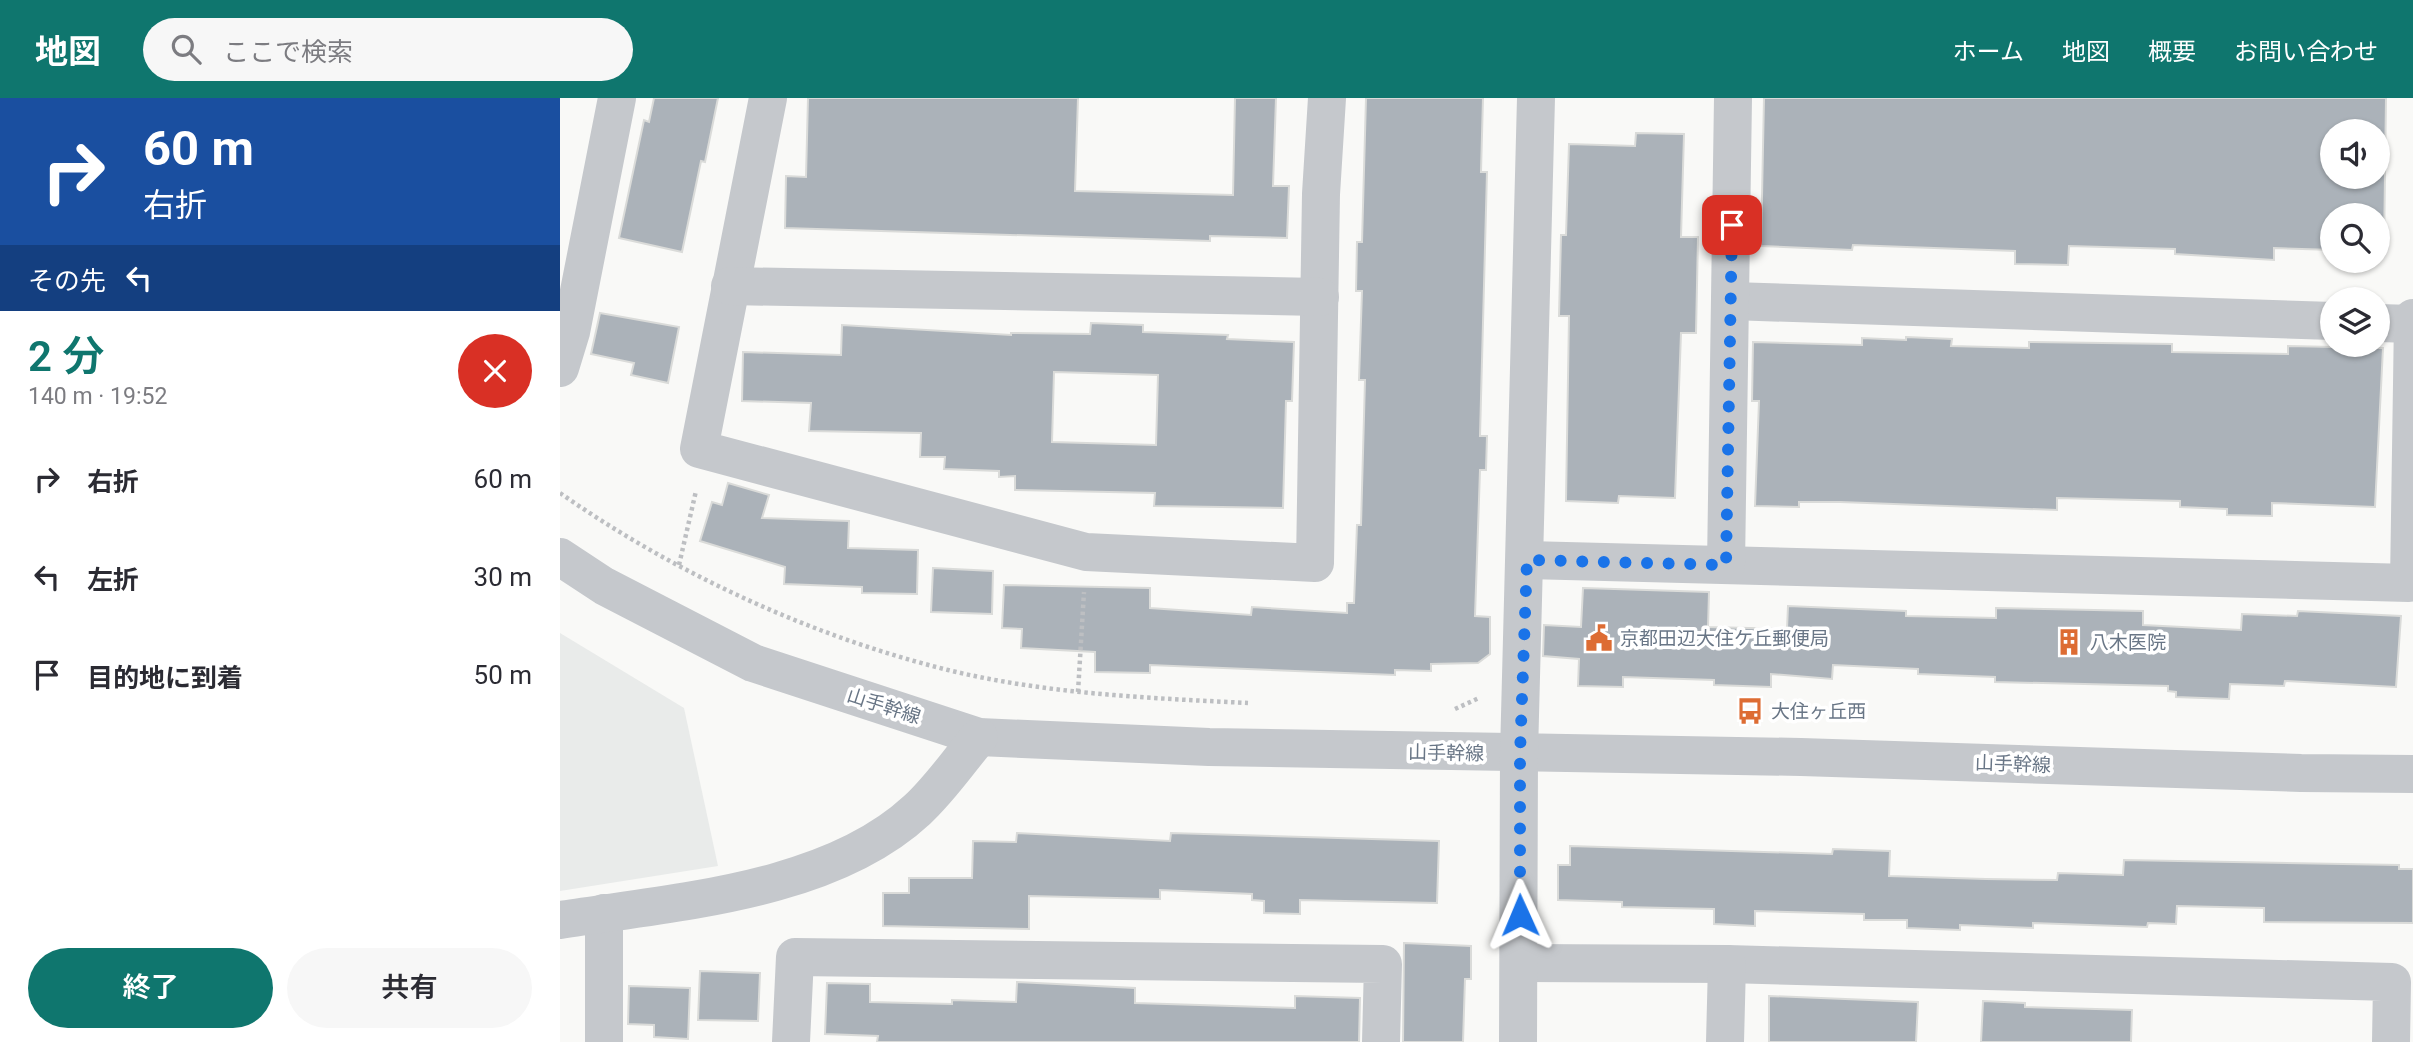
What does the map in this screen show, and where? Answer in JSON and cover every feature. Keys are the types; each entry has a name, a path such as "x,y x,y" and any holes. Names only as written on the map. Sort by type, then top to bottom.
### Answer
{"street":[{"path":"564,341 617,98"},
{"path":"768,98 699,449 1086,552 1315,563 1327,98"},
{"path":"1518,1042 1520,754 1527,560 1536,98"},
{"path":"1726,565 1733,98"},
{"path":"730,286 1320,297"},
{"path":"1731,301 2320,321"},
{"path":"1527,560 2409,583 2413,318"},
{"path":"2390,323 2413,324"},
{"name":"山手幹線","path":"560,557 604,586 753,663 979,737 1209,747 1801,757 2301,774 2413,774"},
{"path":"560,920 746,889 802,874 870,844 917,810 979,737"},
{"path":"604,913 604,1042"},
{"path":"791,1042 794,957 1383,964 1381,1042"},
{"path":"1520,963 1727,964 2392,982 2392,1042"},
{"path":"1725,1042 1727,964"}],"path":[{"path":"560,493 607,526 679,565 801,622 949,670 1078,692 1255,703"},
{"path":"1078,692 1086,552"},
{"path":"1445,713 1489,694"}],"shaded area":[{"path":"560,633 684,708 718,866 560,891"}],"building":[{"path":"654,98 718,98 705,162 701,161 682,252 619,238 644,120 649,122"},
{"path":"808,98 1078,98 1075,191 1233,195 1235,98 1276,98 1273,186 1289,186 1287,238 1210,236 1210,241 785,228 786,176 806,177"},
{"path":"1366,98 1483,98 1481,172 1487,172 1480,436 1487,436 1486,470 1480,470 1475,616 1490,617 1490,654 1478,663 1431,664 1431,671 1395,670 1395,675 1150,665 1150,673 1095,672 1095,652 1021,648 1022,629 1002,628 1004,585 1150,588 1150,608 1251,615 1252,607 1347,613 1347,603 1354,603 1357,525 1361,525 1365,380 1359,380 1362,291 1356,291 1357,242 1362,242"},
{"path":"1764,98 2386,98 2386,119 2320,119 2320,189 2385,189 2385,203 2320,203 2320,250 2274,248 2274,260 2175,254 2175,249 2069,246 2068,265 2015,264 2015,251 1853,245 1852,250 1761,246"},
{"path":"1636,133 1684,134 1681,237 1698,237 1696,333 1681,333 1675,498 1619,496 1618,503 1566,501 1569,316 1559,316 1561,235 1566,235 1569,144 1635,146"},
{"path":"600,313 679,327 668,383 631,375 634,363 591,354"},
{"path":"1091,323 1143,325 1143,332 1228,335 1227,339 1294,342 1292,401 1286,401 1283,508 1154,506 1155,493 1015,490 1015,476 999,477 999,471 944,469 945,457 920,457 921,433 809,431 811,403 742,401 743,352 841,355 842,325 1011,335 1090,334","holes":["1054,372 1158,375 1156,445 1052,442"]},
{"path":"1906,337 1952,339 1951,346 2029,348 2029,342 2172,344 2172,352 2288,354 2288,346 2320,347 2320,357 2383,357 2375,507 2272,503 2272,516 2227,515 2227,509 2180,507 2180,501 2057,498 2057,510 1840,502 1799,502 1799,507 1755,506 1759,401 1752,401 1753,342 1862,345 1862,338 1906,340"},
{"path":"728,483 769,495 762,518 849,521 848,548 918,550 917,594 862,593 862,587 784,584 785,567 700,541 712,502 722,505"},
{"path":"933,568 993,571 992,614 931,612"},
{"path":"1583,588 1709,592 1708,627 1787,629 1788,606 1906,611 1906,616 1996,618 1996,608 2143,611 2143,625 2241,630 2242,614 2297,616 2298,611 2401,616 2396,687 2285,681 2284,686 2230,684 2229,699 2176,697 2176,692 2168,691 2168,686 1995,682 1995,677 1918,674 1918,669 1833,665 1832,679 1771,674 1771,687 1714,685 1714,680 1623,677 1623,687 1578,686 1579,659 1543,656 1544,625 1581,627"},
{"path":"1017,833 1170,841 1171,833 1439,841 1437,903 1300,900 1300,914 1264,913 1264,901 1252,900 1252,894 1160,890 1160,899 1029,896 1029,929 883,926 883,893 909,893 909,878 972,878 973,841 1016,842"},
{"path":"1570,846 1832,854 1833,849 1890,851 1889,876 1986,879 2057,880 2058,873 2123,875 2124,860 2399,865 2399,869 2413,869 2413,923 2264,922 2264,908 2177,906 2176,924 2148,923 2147,927 2033,923 2033,928 1960,925 1960,930 1907,928 1907,920 1864,920 1864,914 1755,911 1755,926 1714,924 1714,909 1622,907 1622,902 1558,900 1558,865 1570,865"},
{"path":"1404,943 1471,946 1471,979 1465,979 1463,1042 1403,1042"},
{"path":"700,971 760,973 758,1021 698,1020"},
{"path":"1017,982 1135,988 1135,1003 1295,1008 1295,996 1360,998 1359,1042 877,1042 878,1036 825,1034 827,983 870,984 870,1002 952,1004 952,1000 1016,1002"},
{"path":"629,986 690,988 688,1039 654,1037 654,1025 628,1024"},
{"path":"1769,996 1918,1002 1916,1042 1769,1042"},
{"path":"1983,1001 2025,1003 2025,1007 2132,1010 2131,1042 1981,1042"}],"place":[{"name":"京都田辺大住ケ丘郵便局","path":"1599,638"},
{"name":"八木医院","path":"2069,642"},
{"name":"大住ヶ丘西","path":"1750,711"}],"route":[{"path":"1520,915 1518,820 1527,560 1726,565 1732,225"}]}
